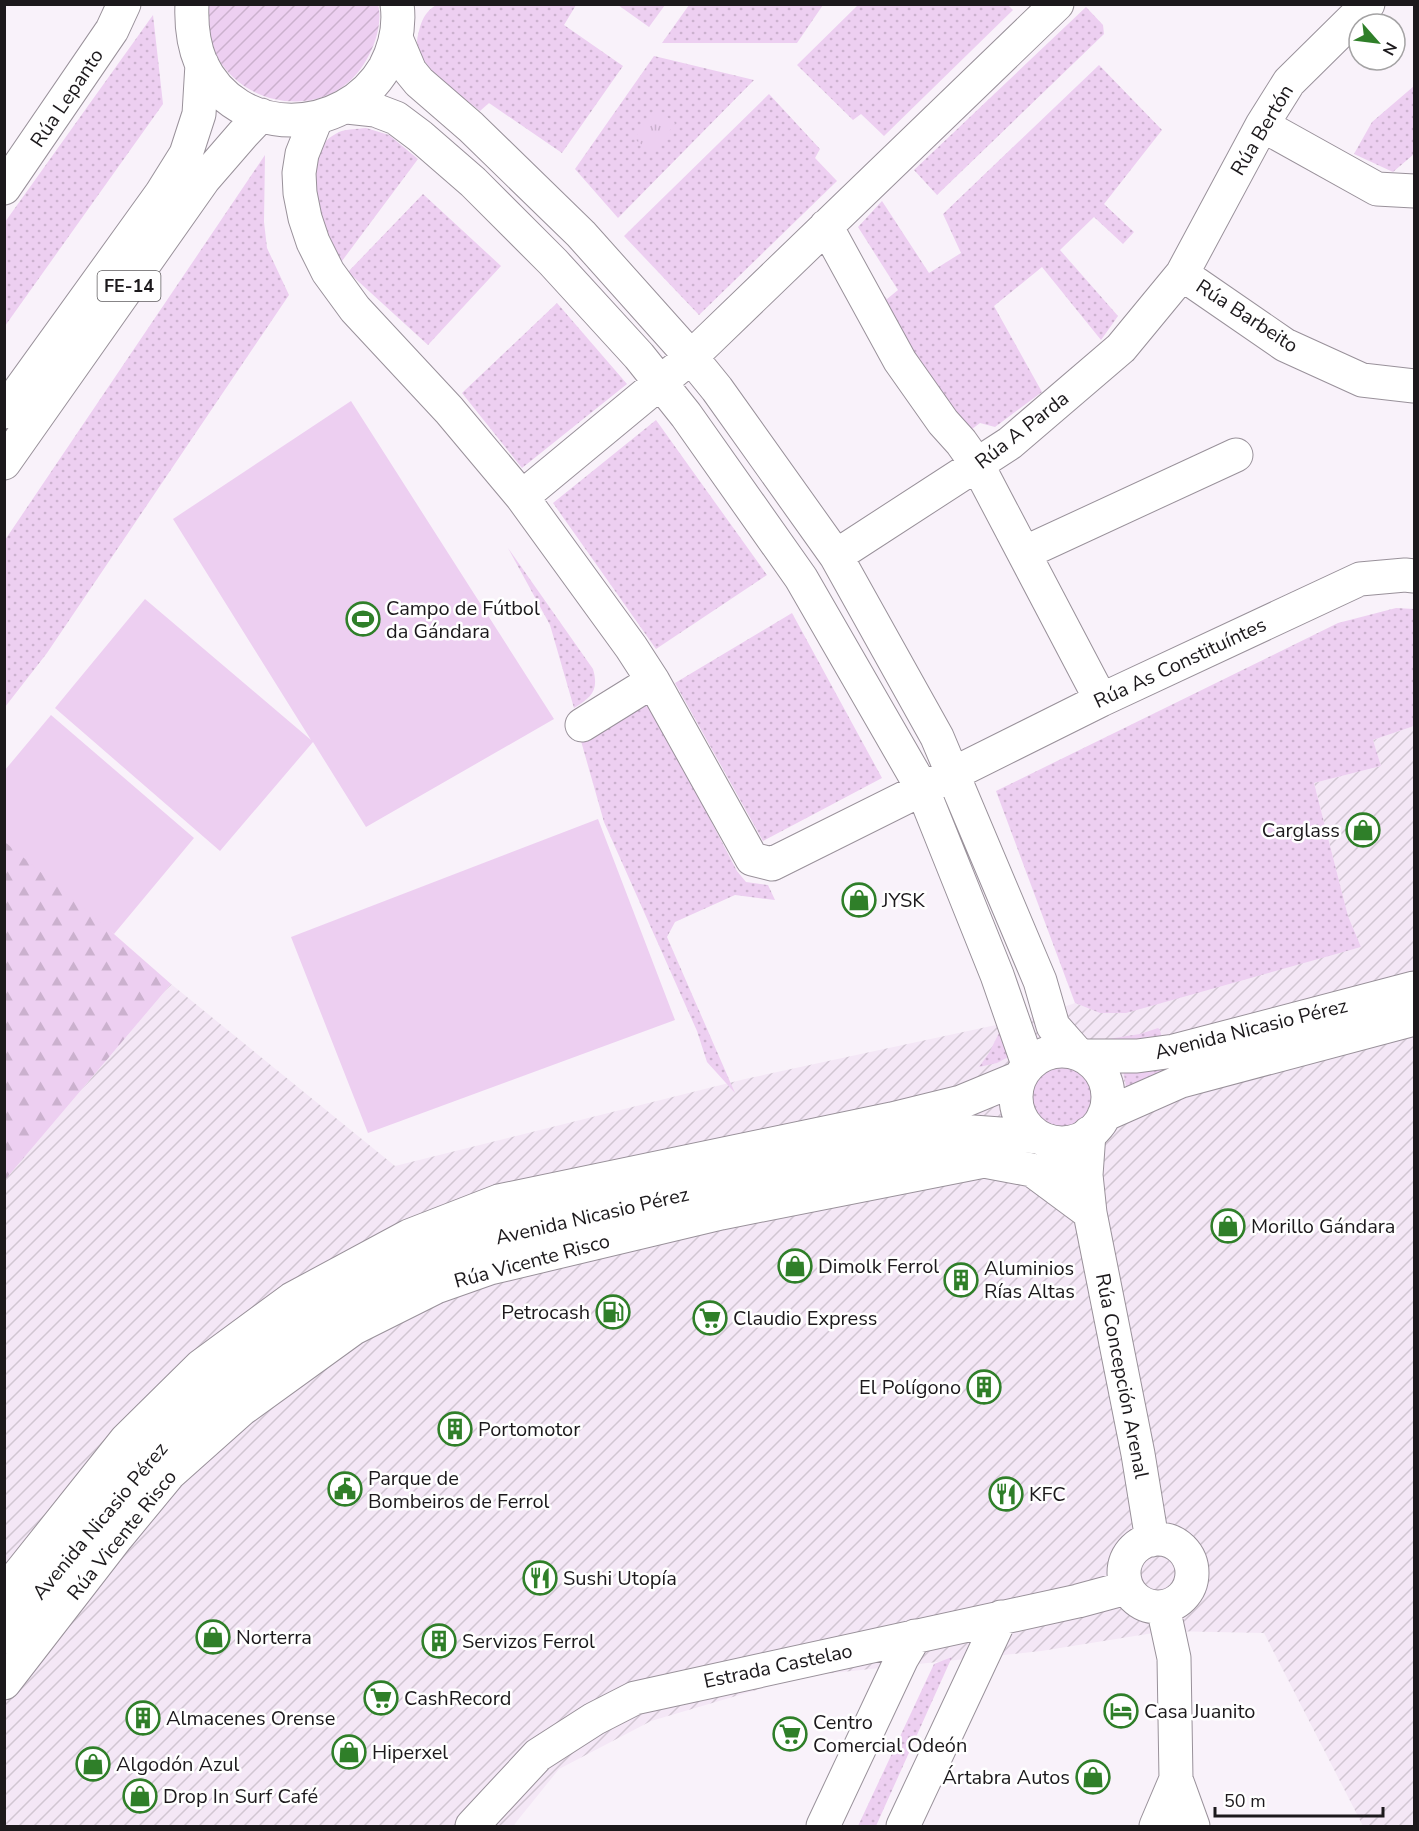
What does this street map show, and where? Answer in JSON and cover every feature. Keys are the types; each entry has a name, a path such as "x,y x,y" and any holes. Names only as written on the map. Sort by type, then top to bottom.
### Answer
{"main road":[{"name":"Rúa Lepanto","path":"4,188 112,30 124,4"},
{"path":"192,4 191,23 194,44 202,64 213,81 243,107 261,116 297,121 316,119 347,106 364,94 378,78 389,58 400,15"},
{"path":"522,497 691,357 1057,4"},
{"name":"Rúa Bertón","path":"1182,274 1262,125 1289,82 1368,4"},
{"path":"400,15 410,71 581,234 691,357 717,389 836,556 937,737 1040,981 1053,1026 1080,1054 1095,1065 1103,1076 1108,1102 1097,1124 1086,1175 1090,1213"},
{"name":"FE-14","path":"4,412 160,195 186,154 199,114 202,64"},
{"path":"347,106 375,110 396,118 473,182 553,262 639,357 693,425 801,578 922,788 997,975 1024,1071"},
{"name":"FE-14","path":"4,463 204,179 261,116"},
{"name":"Rúa As Constituíntes","path":"316,119 302,154 300,183 313,243 328,272 355,309 449,410 522,497 631,647 653,681 752,859 772,864 1101,700 1360,579 1414,576"},
{"path":"1262,125 1377,189 1414,190"},
{"path":"826,226 900,361 943,422 978,466 1101,700"},
{"name":"Rúa Barbeito","path":"1182,274 1285,345 1362,380 1414,386"},
{"name":"Rúa A Parda","path":"836,556 978,466 1010,443 1121,348 1182,274"},
{"path":"1024,553 1236,454"},
{"path":"582,725 653,681"},
{"name":"Avenida Nicasio Pérez","path":"1080,1054 1137,1056 1174,1051 1414,988"},
{"name":"Avenida Nicasio Pérez","path":"1097,1124 1181,1081 1414,1019"},
{"path":"1080,1054 1063,1050 1038,1057 1024,1071 1016,1091 1016,1105 1024,1123 1044,1139 1063,1161 1090,1213"},
{"name":"Avenida Nicasio Pérez","path":"4,1593 126,1440 201,1366 292,1299 409,1236 499,1201 892,1119 962,1102 1024,1071"},
{"path":"1044,1139 1062,1143 1077,1140 1097,1124"},
{"name":"Avenida Nicasio Pérez","path":"4,1637 147,1458 221,1389 315,1323 424,1264 507,1233 897,1146 973,1132 1044,1139"},
{"name":"Rúa Vicente Risco","path":"4,1683 169,1474 242,1409 354,1329 436,1287 490,1268 720,1213 984,1161 1032,1170 1090,1213"},
{"name":"Rúa Concepción Arenal","path":"1090,1213 1138,1454 1152,1540"},
{"path":"1152,1540 1172,1542 1180,1548 1190,1563 1191,1582 1187,1591 1180,1599 1163,1607 1152,1607 1141,1603 1126,1588 1124,1566 1128,1557 1142,1543 1152,1540"},
{"name":"Estrada Castelao","path":"472,1827 538,1755 594,1719 635,1698 1126,1588"},
{"path":"1163,1607 1174,1658 1176,1779 1193,1827"},
{"path":"903,1827 1001,1617"},
{"path":"823,1827 902,1658 915,1636"},
{"path":"1156,1827 1176,1779"}],"shaded area":[{"path":"1414,726 1414,1826 1363,1826 1264,1633 1166,1631 1041,1651 804,1676 651,1721 559,1769 513,1826 5,1826 5,1180 171,984 395,1166 745,1079 1038,1016 1075,1003 1100,1013 1361,947 1348,916 1314,783 1381,766 1373,740"}],"green space":[{"path":"209,4 378,4 379,23 377,36 370,53 351,80 325,96 297,101 268,97 243,85 222,65 210,37"},
{"path":"436,5 576,5 564,25 623,66 562,153 489,103 480,111 433,72 425,62 417,42 424,17"},
{"path":"618,5 665,5 649,27"},
{"path":"689,5 823,5 797,43 662,43"},
{"path":"858,5 1008,5 1013,10 884,136 861,114 853,120 797,65"},
{"path":"1086,7 1103,25 1104,34 937,195 914,170"},
{"path":"153,15 163,104 5,326 5,222"},
{"path":"654,56 754,80 618,218 575,169"},
{"path":"1099,65 1162,130 1104,204 1134,232 1123,244 1094,217 1060,250 1118,316 1101,340 1042,267 994,306 1042,392 995,427 980,423 964,435 877,301 884,296 887,299 898,290 858,227 882,201 929,273 961,253 943,214"},
{"path":"1414,86 1414,154 1393,172 1354,154 1372,122"},
{"path":"769,94 820,149 815,158 837,181 699,315 624,236"},
{"path":"656,109 675,123 654,153 634,139"},
{"path":"366,128 389,135 418,159 339,265 314,194 315,158 324,143 339,132"},
{"path":"265,155 264,222 267,248 289,295 47,653 5,707 5,540"},
{"path":"423,194 501,266 428,345 348,272"},
{"path":"557,303 627,384 522,468 462,393"},
{"name":"Campo de Fútbol da Gándara","path":"351,401 554,719 366,827 313,742 220,851 55,708 145,599 311,740 173,519"},
{"path":"656,420 767,575 656,649 553,503"},
{"path":"508,548 593,669 594,688 590,696 574,708 550,625"},
{"path":"1396,608 1414,609 1414,726 1373,740 1381,766 1314,783 1348,916 1361,947 1126,1013 1100,1013 1075,1003 996,791 1338,623"},
{"path":"792,613 882,778 763,841 675,683"},
{"path":"646,705 652,708 737,871 746,882 768,885 775,900 735,895 675,922 667,937 735,1093 707,1062 697,1031 604,822 581,741 638,706"},
{"path":"51,715 194,838 114,934 5,842 5,770"},
{"path":"5,818 114,934 171,984 5,1180"},
{"path":"598,819 675,1020 368,1133 291,937"},
{"path":"1158,1028 1162,1039 1108,1039 1140,1034"},
{"path":"1001,1029 1012,1055 997,1063 979,1067 989,1053"},
{"path":"1062,1063 1080,1069 1088,1077 1094,1095 1088,1113 1080,1121 1062,1127 1044,1121 1036,1113 1030,1095 1036,1077 1044,1069"},
{"path":"1171,1065 1172,1071 1127,1091 1123,1070"},
{"path":"952,1657 876,1826 858,1826 934,1664"}],"place":[{"name":"Campo de Fútbol da Gándara","path":"363,619"},
{"name":"Carglass","path":"1363,830"},
{"name":"JYSK","path":"859,900"},
{"name":"Morillo Gándara","path":"1228,1226"},
{"name":"Dimolk Ferrol","path":"795,1266"},
{"name":"Aluminios Rías Altas","path":"961,1280"},
{"name":"Petrocash","path":"613,1312"},
{"name":"Claudio Express","path":"710,1318"},
{"name":"El Polígono","path":"984,1387"},
{"name":"Portomotor","path":"455,1429"},
{"name":"Parque de Bombeiros de Ferrol","path":"345,1489"},
{"name":"KFC","path":"1006,1494"},
{"name":"Sushi Utopía","path":"540,1578"},
{"name":"Norterra","path":"213,1637"},
{"name":"Servizos Ferrol","path":"439,1641"},
{"name":"CashRecord","path":"381,1698"},
{"name":"Casa Juanito","path":"1121,1711"},
{"name":"Almacenes Orense","path":"143,1718"},
{"name":"Centro Comercial Odeón","path":"790,1734"},
{"name":"Hiperxel","path":"349,1752"},
{"name":"Algodón Azul","path":"93,1764"},
{"name":"Ártabra Autos","path":"1093,1777"},
{"name":"Drop In Surf Café","path":"140,1796"}]}
